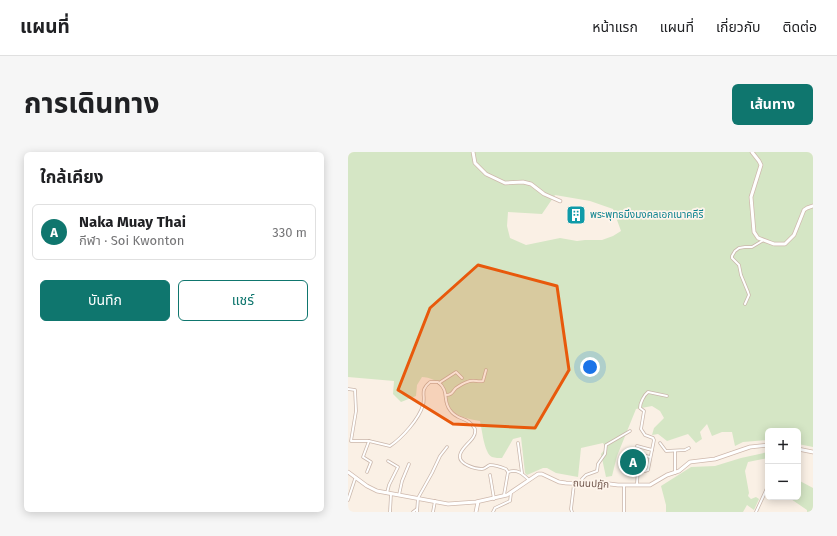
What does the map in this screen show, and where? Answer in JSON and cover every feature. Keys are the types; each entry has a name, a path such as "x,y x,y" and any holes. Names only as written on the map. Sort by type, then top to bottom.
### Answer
{"main road":[{"path":"473,152 475,164 486,174 505,183 523,182 531,184 544,194 560,201"},
{"path":"752,152 761,165 751,197 752,223 756,236 778,245 785,244 794,235 804,210 813,206"},
{"name":"ถนนปฏัก","path":"348,472 377,491 448,504 478,502 504,497 538,474 542,474 559,482 574,484 602,483 624,486 637,484 650,485 667,475 675,473 690,462 715,459 750,447 765,445"},
{"path":"801,450 813,452"},
{"path":"476,512 478,502"}],"street":[{"path":"745,304 749,295 741,275 739,265 732,258 733,254 739,248 752,248 764,240"},
{"path":"446,395 452,393 456,388 468,381 483,381 486,370"},
{"path":"439,383 456,372 462,378"},
{"path":"348,389 354,390 356,404 350,441 369,441 388,446 392,445 412,426 423,405 423,391 425,386 430,382 435,381 439,383 444,388 449,410 453,414 470,421 475,429 474,436 460,455 460,459 463,463 475,468 483,469 490,465 496,466 506,469 508,472"},
{"path":"637,484 638,468 645,471 648,470 654,440 653,438 645,435 641,429 644,411 640,408 640,403 648,392 667,396"},
{"path":"582,484 582,479 586,475 597,471 598,464 605,454 606,445 630,431"},
{"path":"367,472 371,462 363,457 369,441"},
{"path":"518,443 521,452 522,473"},
{"path":"660,443 666,451 685,450 689,448"},
{"path":"637,446 652,450"},
{"path":"413,512 417,511 418,498 440,456 447,447"},
{"path":"675,451 675,473"},
{"path":"631,452 650,457"},
{"path":"387,493 389,485 398,470 398,467 388,461"},
{"path":"399,495 402,481 410,464"},
{"path":"508,472 513,470 522,473 529,480"},
{"path":"504,497 508,472"},
{"path":"490,475 494,499"},
{"path":"348,500 355,478"},
{"path":"572,512 571,509 574,484"},
{"path":"624,486 624,512"},
{"path":"756,512 765,492"},
{"path":"493,512 495,508 510,501 511,493"},
{"path":"390,512 391,494"},
{"path":"433,512 435,501"}],"highlighted area":[{"path":"478,265 557,286 569,370 535,428 453,424 398,390 430,308"}],"green space":[{"path":"348,152 813,152 813,447 801,445 801,428 765,428 765,440 743,442 735,446 732,432 722,432 712,436 707,424 700,432 702,439 696,443 688,434 667,441 658,434 652,435 654,428 664,418 660,411 652,406 636,409 617,456 612,476 606,477 601,454 606,448 603,443 581,448 578,477 556,473 547,468 543,468 527,475 525,473 521,437 513,439 502,458 492,457 489,455 485,446 480,421 463,417 455,413 446,403 442,386 434,380 422,377 417,385 416,396 401,402 393,394 394,381 348,377","holes":["555,195 590,201 613,209 621,231 602,240 577,241 560,238 526,245 510,238 507,226 508,212 542,214"]},
{"path":"765,453 765,459 748,462 745,471 749,493 748,496 751,499 756,497 759,499 754,510 747,505 743,512 666,512 666,505 661,486 691,467 715,466"},
{"path":"801,482 813,488 813,512 807,512 807,510 792,500 801,500"}],"place":[{"name":"พระพุทธมิ่งมงคลเอกเนาคคีรี","path":"576,215"},
{"name":"Naka Muay Thai","path":"633,462"}]}
